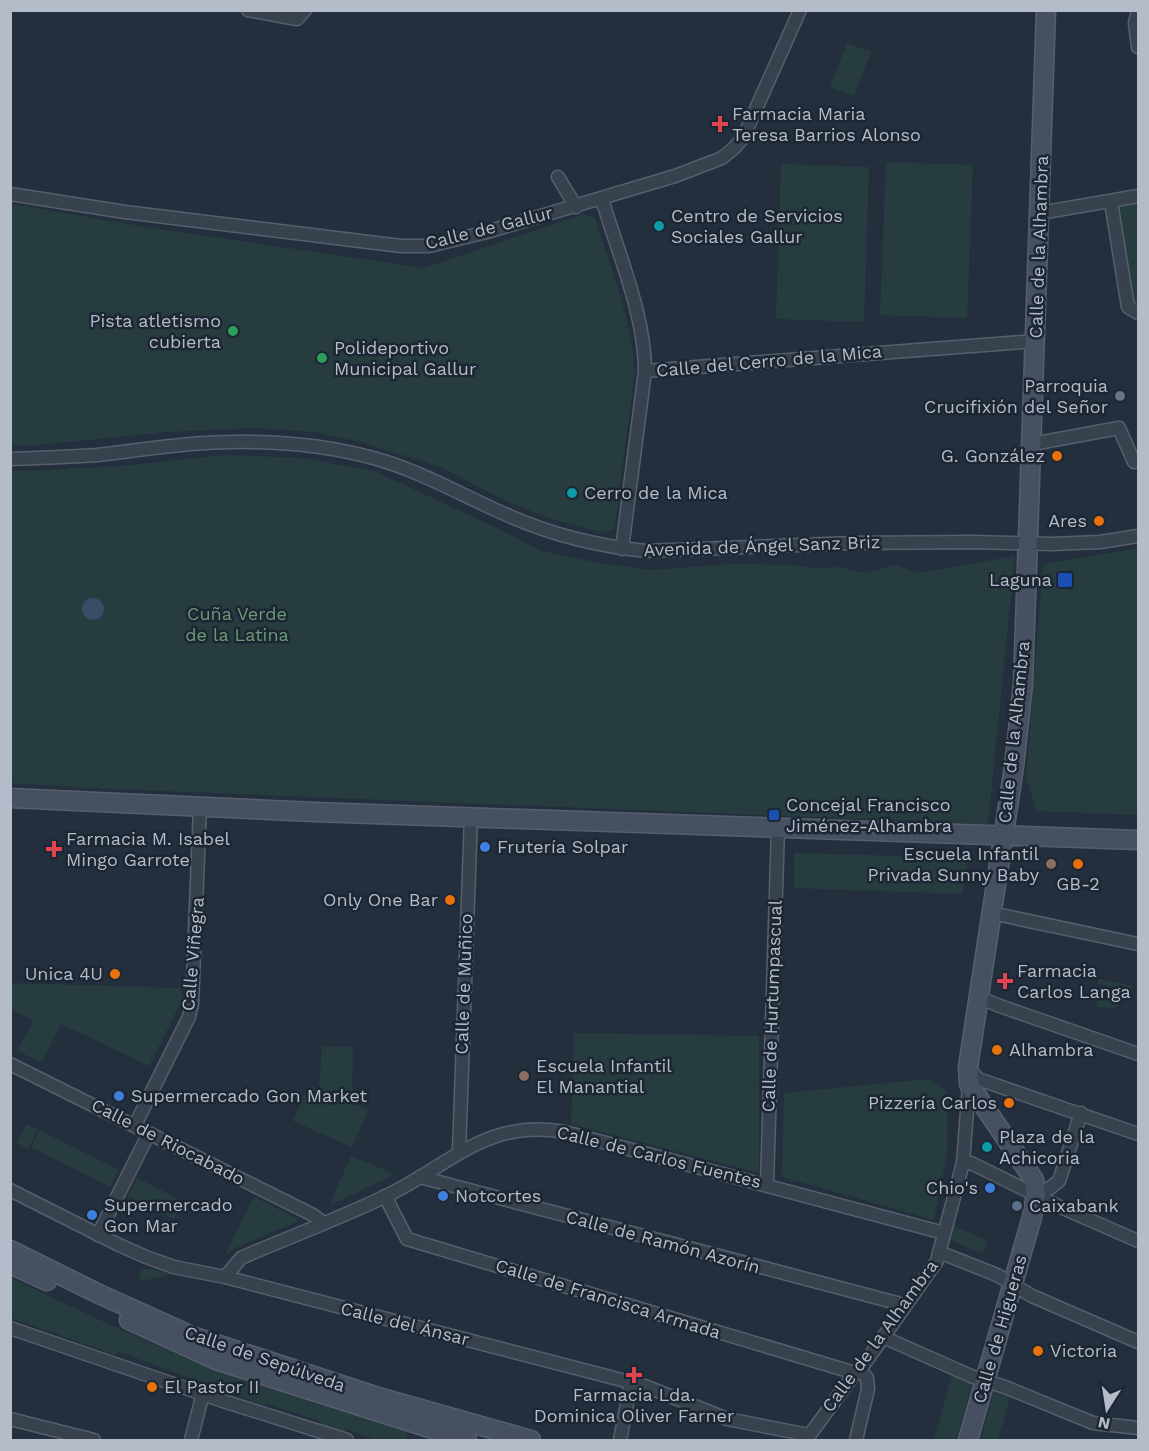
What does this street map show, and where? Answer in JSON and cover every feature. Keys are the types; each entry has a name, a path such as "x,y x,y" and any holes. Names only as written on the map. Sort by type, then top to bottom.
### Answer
{"street":[{"path":"248,10 297,20 305,10"},
{"name":"Calle de Gallur","path":"10,194 141,214 401,246 429,246 576,207 675,176 722,158 743,138 800,10"},
{"name":"Calle de la Alhambra","path":"808,1438 937,1261 963,1163 969,1075 1002,835 1014,766 1023,684 1047,10"},
{"path":"1138,11 1135,23 1138,47"},
{"path":"558,177 576,207"},
{"path":"1040,213 1138,196"},
{"name":"Calle del Cerro de la Mica","path":"602,199 640,324 645,348 645,371 1036,341"},
{"path":"1111,201 1128,307 1138,313"},
{"path":"622,549 645,371"},
{"path":"1032,444 1119,428 1134,462"},
{"name":"Avenida de Ángel Sanz Briz","path":"10,459 95,455 186,444 234,441 311,446 377,459 436,481 530,525 572,539 622,549 676,552 853,543 1100,542 1138,536"},
{"path":"10,798 200,807 1138,840"},
{"name":"Calle Viñegra","path":"135,1125 189,1017 192,1004 200,807"},
{"name":"Calle de Muñico","path":"459,1152 471,816"},
{"name":"Calle de Hurtumpascual","path":"767,1184 778,828"},
{"path":"991,913 1138,944"},
{"path":"979,997 996,1005 1137,1050"},
{"name":"Calle de Riocabado","path":"10,1064 324,1222"},
{"path":"969,1075 1138,1134"},
{"path":"969,1075 1034,1180 1036,1194"},
{"path":"1036,1194 1059,1181 1081,1113"},
{"name":"Calle de Carlos Fuentes","path":"225,1277 241,1258 385,1196 459,1152 512,1130 547,1129 767,1184 778,1189 944,1233"},
{"path":"98,1235 149,1132"},
{"path":"963,1163 971,1163 1138,1241"},
{"name":"Calle de Ramón Azorín","path":"420,1177 897,1303 902,1310"},
{"name":"Calle del Ánsar","path":"10,1190 98,1235 146,1257 174,1266 225,1277 645,1386 727,1419 808,1438"},
{"name":"Calle de Higueras","path":"968,1440 1013,1286 1036,1194"},
{"name":"Calle de Francisca Armada","path":"385,1196 407,1239 858,1372"},
{"name":"Calle de Sepúlveda","path":"10,1250 192,1336 384,1399 531,1440"},
{"path":"939,1252 997,1275 1032,1296 1138,1342"},
{"name":"Calle de Sepúlveda","path":"10,1264 216,1360 467,1440"},
{"path":"10,1328 347,1440"},
{"path":"883,1337 985,1381 1093,1423 1138,1428"},
{"path":"856,1440 868,1389 867,1378 858,1372"},
{"path":"620,1440 631,1383"},
{"path":"191,1440 203,1393"},
{"path":"10,1419 94,1440"}],"green space":[{"path":"847,43 871,52 854,96 830,87"},
{"path":"886,162 973,165 967,318 880,315"},
{"path":"781,164 869,167 864,322 776,319"},
{"path":"1138,196 1138,313 1128,307 1111,202"},
{"name":"Polideportivo Municipal Gallur","path":"11,204 152,228 424,268 584,214 595,218 625,312 635,371 613,529 603,533 548,518 506,501 440,467 361,442 314,432 257,428 167,432 27,446 11,445"},
{"name":"Cuña Verde de la Latina","path":"226,455 302,458 374,471 541,551 599,563 651,570 731,564 838,567 866,573 894,565 918,573 1015,556 988,824 11,783 10,470 120,466"},
{"path":"1138,548 1138,815 1037,811 1026,778 1043,564"},
{"path":"794,853 969,858 962,894 794,888"},
{"path":"1099,979 1132,986 1128,999 1124,999 1114,1009 1096,1006 1098,998 1118,1002 1121,989 1098,984"},
{"path":"10,983 180,988 183,998 149,1066 61,1024 42,1062 17,1051 33,1021 11,1009"},
{"path":"574,1033 759,1036 759,1173 571,1124"},
{"path":"322,1046 353,1047 352,1103 368,1110 352,1147 293,1121 309,1085 319,1089"},
{"path":"928,1079 948,1092 947,1154 934,1220 782,1177 784,1093"},
{"path":"27,1124 38,1129 28,1149 17,1143"},
{"path":"39,1130 119,1170 110,1187 31,1147"},
{"path":"351,1156 395,1174 329,1206"},
{"path":"137,1178 183,1201 174,1219 128,1196"},
{"path":"254,1197 296,1218 297,1222 235,1248 225,1255"},
{"path":"954,1226 987,1240 983,1254 949,1239"},
{"path":"143,1269 171,1274 142,1281 139,1274"},
{"path":"10,1277 121,1330 206,1365 276,1390 400,1428 406,1432 407,1440 377,1440 346,1429 340,1436 319,1429 320,1421 267,1404 263,1405 117,1351 116,1355 11,1318"},
{"path":"952,1375 973,1383 956,1440 934,1440"},
{"path":"994,1391 1010,1398 998,1440 981,1440"}],"water":[{"path":"93,598 103,605 104,609 97,619 93,620 83,613 82,609 89,599"}],"place":[{"name":"Farmacia Maria Teresa Barrios Alonso","path":"720,124"},
{"name":"Centro de Servicios Sociales Gallur","path":"659,226"},
{"name":"Pista atletismo cubierta","path":"233,331"},
{"name":"Polideportivo Municipal Gallur","path":"322,358"},
{"name":"Parroquia Crucifixión del Señor","path":"1120,396"},
{"name":"G. González","path":"1057,456"},
{"name":"Cerro de la Mica","path":"572,493"},
{"name":"Ares","path":"1099,521"},
{"name":"Laguna","path":"1065,580"},
{"name":"Concejal Francisco Jiménez-Alhambra","path":"774,815"},
{"name":"Frutería Solpar","path":"485,847"},
{"name":"Farmacia M. Isabel Mingo Garrote","path":"54,849"},
{"name":"Escuela Infantil Privada Sunny Baby","path":"1051,864"},
{"name":"GB-2","path":"1078,864"},
{"name":"Only One Bar","path":"450,900"},
{"name":"Unica 4U","path":"115,974"},
{"name":"Farmacia Carlos Langa","path":"1005,981"},
{"name":"Alhambra","path":"997,1050"},
{"name":"Escuela Infantil El Manantial","path":"524,1076"},
{"name":"Supermercado Gon Market","path":"119,1096"},
{"name":"Pizzería Carlos","path":"1009,1103"},
{"name":"Plaza de la Achicoria","path":"987,1147"},
{"name":"Chio's","path":"990,1188"},
{"name":"Notcortes","path":"443,1196"},
{"name":"Caixabank","path":"1017,1206"},
{"name":"Supermercado Gon Mar","path":"92,1215"},
{"name":"Victoria","path":"1038,1351"},
{"name":"Farmacia Lda. Dominica Oliver Farner","path":"634,1375"},
{"name":"El Pastor II","path":"152,1387"}]}
